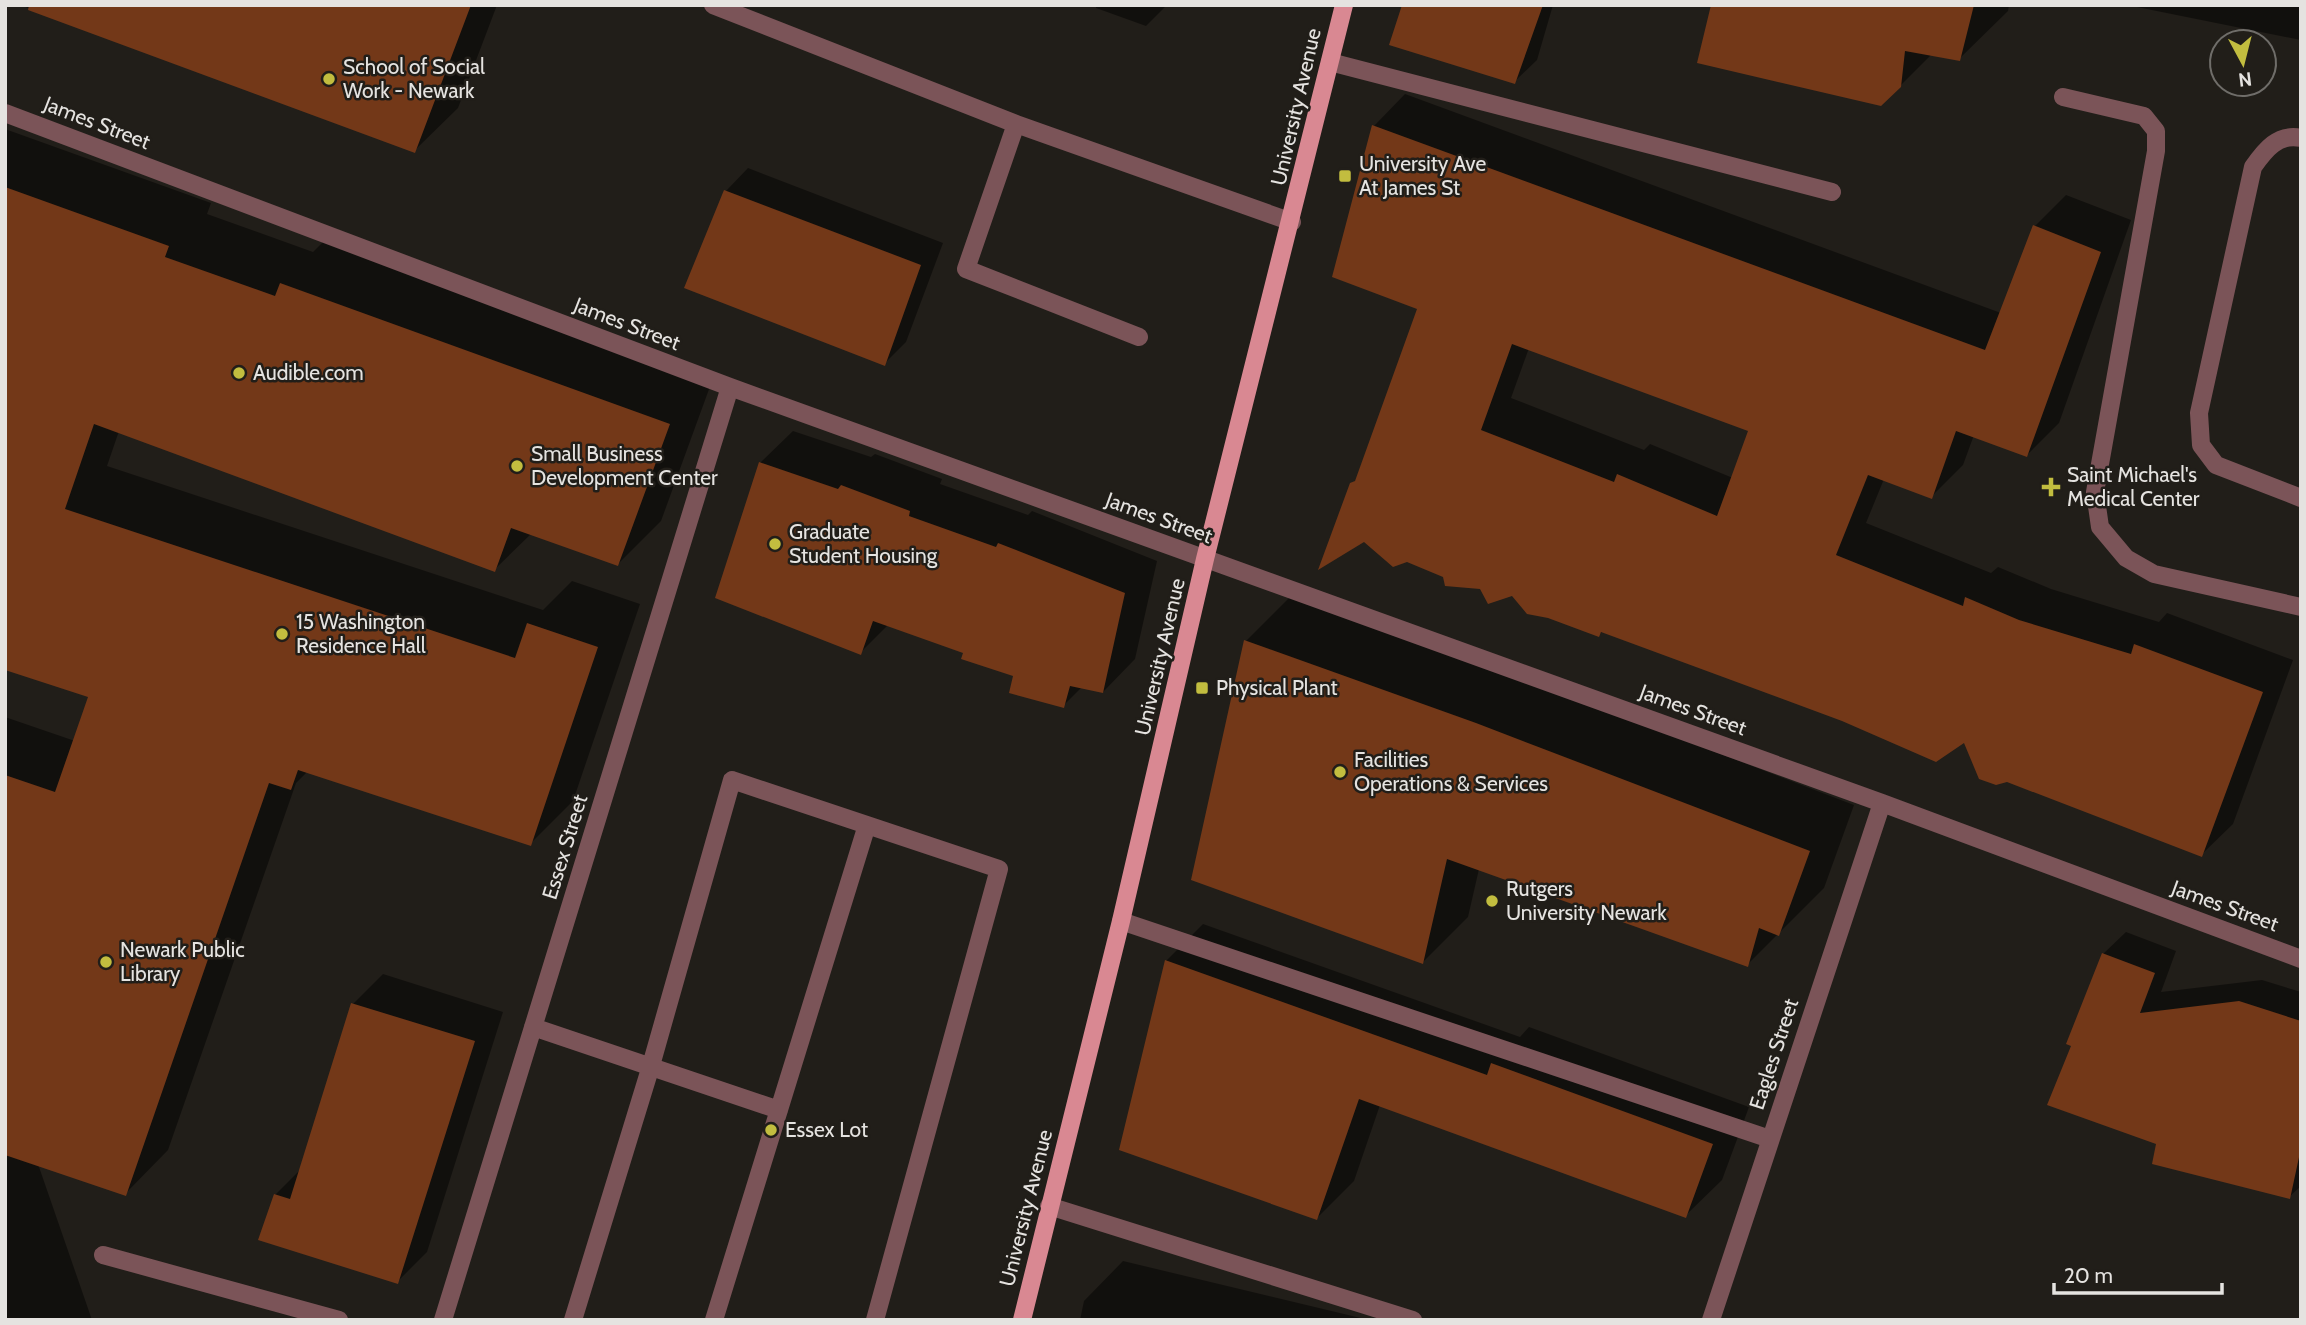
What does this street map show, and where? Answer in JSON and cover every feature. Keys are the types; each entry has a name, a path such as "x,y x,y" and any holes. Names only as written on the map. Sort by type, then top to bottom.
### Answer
{"main road":[{"name":"University Avenue","path":"1022,1320 1121,921 1206,559 1344,5"}],"street":[{"path":"713,5 1016,124 1292,222"},
{"path":"1330,62 1832,192"},
{"path":"2063,97 2144,116 2156,131 2156,151 2095,492 2100,527 2126,558 2154,574 2301,607"},
{"name":"James Street","path":"5,113 730,387 1882,803 2301,959"},
{"path":"1016,124 966,269 1139,337"},
{"path":"2301,138 2294,137 2269,145 2253,167 2199,413 2201,445 2216,465 2301,498"},
{"name":"Essex Street","path":"443,1320 730,387"},
{"path":"573,1320 650,1069 732,780 999,869 875,1320"},
{"name":"Eagles Street","path":"1711,1320 1882,803"},
{"path":"714,1320 867,825"},
{"path":"1121,921 1770,1139"},
{"path":"533,1027 650,1069 779,1110"},
{"path":"1049,1206 1413,1320"},
{"path":"103,1255 339,1320"}],"building":[{"name":"School of Social Work - Newark","path":"29,5 471,5 415,153 28,10"},
{"path":"1402,5 1543,5 1515,84 1389,45"},
{"path":"1711,5 1974,5 1960,61 1905,51 1901,87 1881,106 1697,63"},
{"path":"1372,125 1985,350 2033,225 2101,252 2027,457 1956,431 1932,499 1868,475 1836,555 1963,606 1965,597 2019,620 2131,654 2134,644 2263,692 2202,857 2007,782 1996,785 1979,779 1964,743 1936,762 1842,721 1601,632 1599,637 1548,618 1527,614 1512,596 1488,604 1480,589 1445,586 1443,577 1407,562 1393,567 1364,542 1318,570 1350,483 1355,481 1417,309 1332,277","holes":["1512,344 1748,431 1717,516 1617,474 1614,482 1481,430"]},
{"path":"5,187 169,246 165,257 275,296 280,283 670,424 618,566 511,528 495,572 94,424 65,509 515,658 527,623 598,647 531,846 298,770 291,790 269,783 126,1196 5,1155 5,775 55,792 88,697 5,670"},
{"path":"724,190 921,265 885,366 684,288"},
{"path":"759,462 838,489 841,485 910,511 909,516 996,547 998,543 1125,593 1103,693 1070,686 1064,708 1009,693 1013,676 961,659 963,653 873,621 861,655 715,598"},
{"path":"1244,640 1476,723 1810,851 1779,936 1759,928 1748,967 1447,859 1423,964 1191,880"},
{"path":"2102,953 2155,973 2140,1013 2239,1001 2301,1021 2301,1148 2290,1199 2152,1164 2156,1144 2047,1105 2071,1046 2066,1044"},
{"path":"1165,960 1487,1075 1491,1063 1713,1144 1686,1218 1359,1099 1317,1220 1119,1150"},
{"path":"351,1003 475,1041 398,1284 258,1240 274,1194 290,1199"}],"place":[{"name":"School of Social Work - Newark","path":"329,79"},
{"name":"University Ave At James St","path":"1345,176"},
{"name":"Audible.com","path":"239,373"},
{"name":"Small Business Development Center","path":"517,466"},
{"name":"Saint Michael's Medical Center","path":"2051,487"},
{"name":"Graduate Student Housing","path":"775,544"},
{"name":"15 Washington Residence Hall","path":"282,634"},
{"name":"Physical Plant","path":"1202,688"},
{"name":"Facilities Operations & Services","path":"1340,772"},
{"name":"Rutgers University Newark","path":"1492,901"},
{"name":"Newark Public Library","path":"106,962"},
{"name":"Essex Lot","path":"771,1130"}]}
